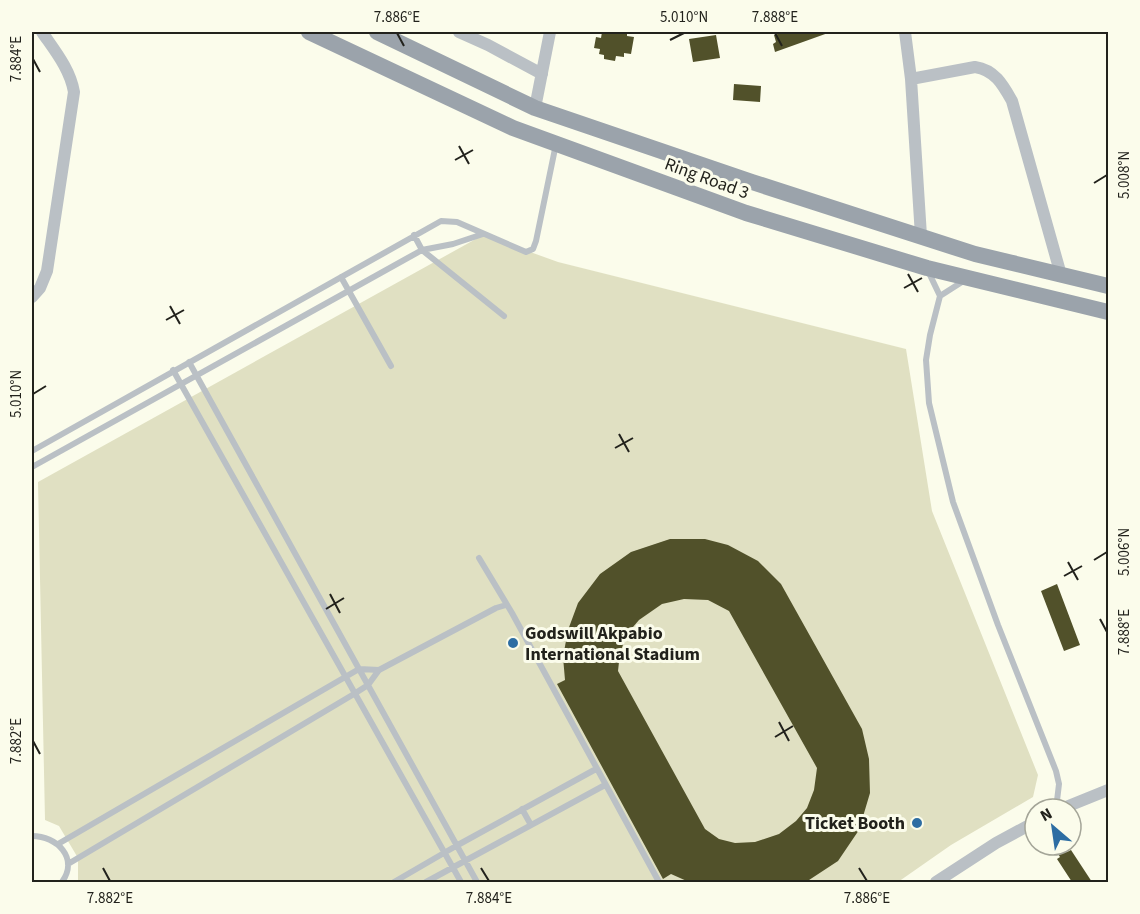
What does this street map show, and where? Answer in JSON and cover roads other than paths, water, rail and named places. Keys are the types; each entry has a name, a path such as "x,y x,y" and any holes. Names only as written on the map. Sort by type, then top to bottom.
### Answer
{"main road":[{"name":"Ring Road 3","path":"309,32 513,128 746,213 967,279 1108,312"},
{"name":"Ring Road 3","path":"377,32 535,108 752,182 975,254 1108,286"}],"street":[{"path":"32,297 40,288 47,271 74,93 72,80 42,32"},
{"path":"459,32 542,74"},
{"path":"535,108 550,32"},
{"path":"905,32 911,79 921,236"},
{"path":"911,79 975,67 986,68 1001,82 1012,101 1061,275"},
{"path":"1083,802 1106,794"},
{"path":"936,882 1023,828"}],"lane":[{"path":"32,451 441,221 457,222 526,252 533,249 556,144"},
{"path":"32,467 422,250 453,244 484,234"},
{"path":"414,235 422,250 504,316"},
{"path":"927,268 940,297 926,360 929,403 953,502 998,625 1056,771 1059,784 1057,797"},
{"path":"341,277 391,366"},
{"path":"940,297 967,279"},
{"path":"189,362 477,882"},
{"path":"173,370 461,882"},
{"path":"479,558 512,612 659,882"},
{"path":"68,864 354,694 368,685 379,670 496,608 506,605"},
{"path":"58,844 359,669 379,670"},
{"path":"394,882 596,769"},
{"path":"426,882 605,785"},
{"path":"522,809 531,825"},
{"path":"32,836 51,839 64,852 68,864 64,881"}],"place":[{"name":"Godswill Akpabio International Stadium","path":"513,643"},
{"name":"Ticket Booth","path":"917,823"}]}
